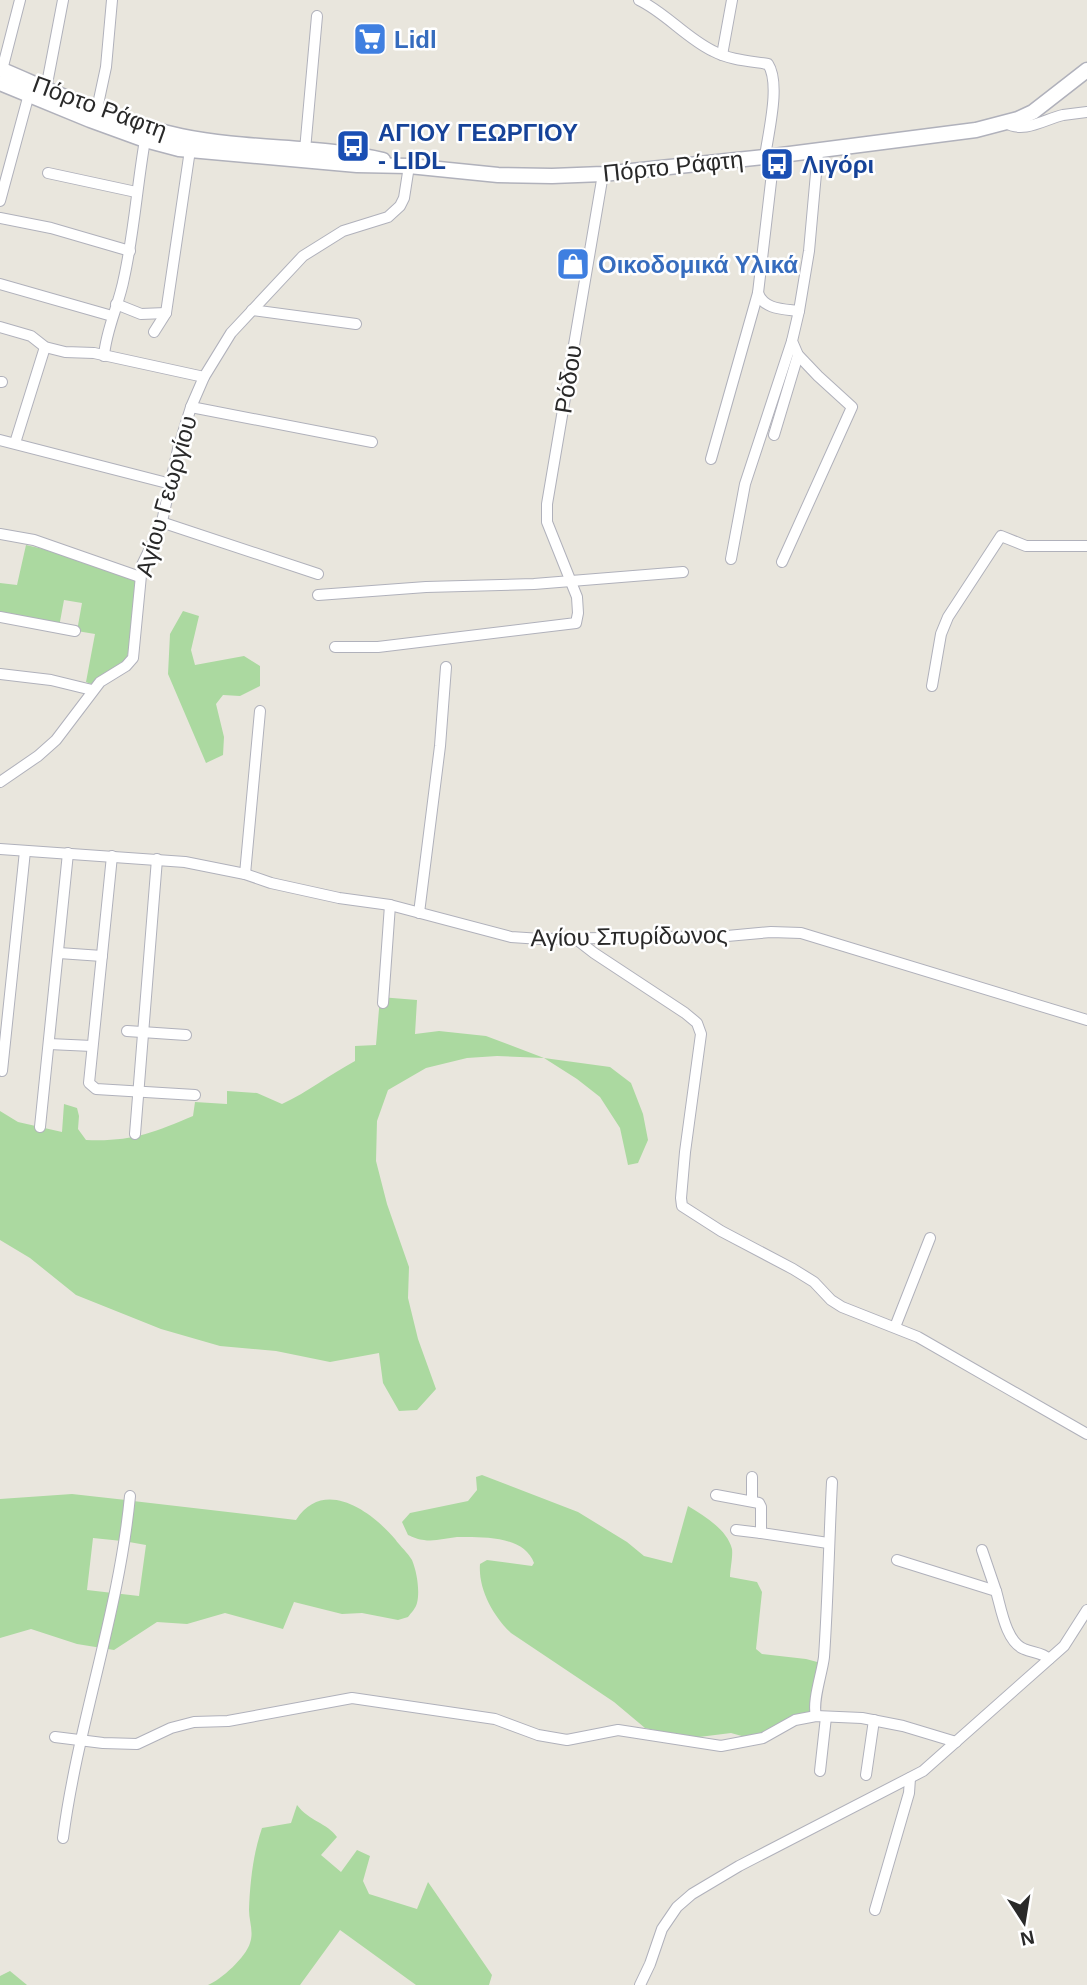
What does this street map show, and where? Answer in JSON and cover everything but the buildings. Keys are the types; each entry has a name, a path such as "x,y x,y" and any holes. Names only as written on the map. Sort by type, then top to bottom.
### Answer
{"main road":[{"name":"Πόρτο Ράφτη","path":"1,74 29,94 145,140 190,150 516,176 603,174 769,157 976,130 1006,123 1033,112 1087,70"},
{"name":"Πόρτο Ράφτη","path":"1,74 148,127 182,136 359,154 409,166"}],"street":[{"path":"1,74 20,0"},
{"path":"46,89 63,0"},
{"path":"97,109 106,67 111,0"},
{"path":"639,0 653,7 713,51 768,64 773,72 758,293 711,459"},
{"path":"722,55 732,0"},
{"path":"305,150 317,16"},
{"path":"0,201 29,94"},
{"path":"1051,100 1062,116"},
{"path":"1006,123 1026,127 1087,112"},
{"path":"104,356 105,341 130,251 145,140"},
{"path":"154,332 166,313 190,150"},
{"path":"731,559 745,484 792,341 799,311 809,251 818,151"},
{"name":"Αγίου Γεωργίου","path":"0,782 56,740 92,690 133,658 142,565 161,523 191,407 204,377 231,333 303,256 320,243 343,230 379,221 394,212 404,198 409,166"},
{"path":"48,173 136,192"},
{"name":"Ρόδου","path":"335,648 378,647 576,623 577,597 547,522 547,504 603,174"},
{"path":"0,218 51,228 130,251"},
{"path":"0,284 112,316"},
{"path":"758,293 761,301 767,305 799,311"},
{"path":"117,304 141,314 166,313"},
{"path":"252,310 356,324"},
{"path":"0,327 31,336 45,347 77,354 94,353 204,377"},
{"path":"782,562 852,407 798,355 792,341"},
{"path":"15,443 45,347"},
{"path":"774,435 798,355"},
{"path":"191,407 372,442"},
{"path":"0,440 171,484"},
{"path":"161,523 318,574"},
{"path":"0,534 34,540 140,577"},
{"path":"932,686 941,634 948,617 1001,536 1026,546 1087,546"},
{"path":"318,595 683,572"},
{"path":"0,617 75,631"},
{"path":"419,913 440,746 446,667"},
{"path":"0,674 61,682 92,690"},
{"path":"246,874 260,710"},
{"name":"Αγίου Σπυρίδωνος","path":"0,849 158,859 214,867 339,898 390,905 511,937 801,933 1087,1020"},
{"path":"2,1071 26,851"},
{"path":"40,1127 68,853"},
{"path":"112,856 90,1087 195,1096"},
{"path":"135,1134 158,859"},
{"path":"383,1003 390,905"},
{"path":"576,938 697,1023 701,1034 685,1153 682,1206 721,1231 793,1269 842,1307 895,1327 946,1352 1087,1434"},
{"path":"59,953 102,956"},
{"path":"127,1031 186,1035"},
{"path":"49,1044 92,1046"},
{"path":"895,1327 930,1238"},
{"path":"752,1477 752,1501"},
{"path":"820,1771 821,1716 814,1709 824,1661 832,1482"},
{"path":"716,1495 759,1503 761,1533"},
{"path":"63,1838 80,1741 119,1573 130,1496"},
{"path":"736,1530 828,1543"},
{"path":"982,1550 1012,1638 1017,1645 1046,1655 1049,1659"},
{"path":"897,1560 996,1591"},
{"path":"640,1985 662,1929 677,1907 692,1894 739,1866 923,1771 1064,1646 1087,1610"},
{"path":"55,1737 137,1744 171,1728 194,1723 228,1721 342,1698 495,1719 554,1740 618,1730 721,1746 762,1738 795,1720 821,1716 874,1720 956,1742"},
{"path":"866,1775 874,1720"},
{"path":"875,1910 909,1793 910,1778"}],"green space":[{"path":"26,545 52,551 136,580 130,647 126,659 91,684 86,682 95,634 77,631 82,603 64,600 59,627 0,616 0,583 17,585"},
{"path":"183,611 199,616 191,650 195,665 244,656 260,666 260,686 240,696 223,695 216,704 224,737 223,755 206,763 168,674 170,634"},
{"path":"380,997 417,1000 415,1034 439,1031 486,1036 544,1058 467,1058 426,1068 388,1090 377,1121 376,1161 387,1204 409,1267 408,1298 418,1339 436,1389 417,1410 399,1411 383,1383 379,1353 330,1362 276,1351 220,1346 161,1329 76,1295 30,1258 0,1240 0,1111 18,1122 62,1132 64,1104 77,1108 78,1129 86,1140 102,1140 141,1135 179,1122 193,1116 195,1102 227,1104 227,1091 257,1093 282,1104 355,1061 355,1046 376,1045"},
{"path":"544,1058 610,1067 631,1083 643,1114 648,1140 638,1163 628,1165 620,1128 600,1097"},
{"path":"482,1475 578,1512 627,1542 644,1556 672,1563 688,1506 708,1519 725,1535 732,1549 730,1577 757,1582 762,1592 756,1649 762,1654 821,1663 810,1712 749,1738 731,1733 691,1738 645,1728 614,1702 511,1633 488,1602 481,1583 480,1564 487,1560 532,1566 534,1563 529,1554 512,1542 489,1538 420,1540 408,1535 402,1522 410,1513 468,1501 477,1490 476,1477"},
{"path":"72,1494 126,1500 122,1541 93,1538 87,1590 139,1596 146,1545 129,1542 133,1501 296,1520 307,1507 320,1501 333,1500 361,1509 373,1518 412,1560 417,1576 416,1605 408,1617 398,1620 362,1613 342,1614 294,1602 283,1629 225,1613 187,1624 157,1622 114,1650 77,1644 31,1629 0,1638 0,1499"},
{"path":"297,1805 337,1837 321,1855 341,1872 357,1850 370,1856 363,1881 369,1894 417,1909 428,1882 492,1975 489,1985 416,1985 340,1930 300,1985 208,1985 232,1967 248,1949 251,1939 251,1879 262,1828 291,1823"},
{"path":"10,1971 27,1985 0,1985 0,1976"}],"place":[{"name":"Lidl","path":"370,39"},
{"name":"ΑΓΙΟΥ ΓΕΩΡΓΙΟΥ - LIDL","path":"353,146"},
{"name":"Λιγόρι","path":"777,164"},
{"name":"Οικοδομικά Υλικά","path":"573,264"}]}
